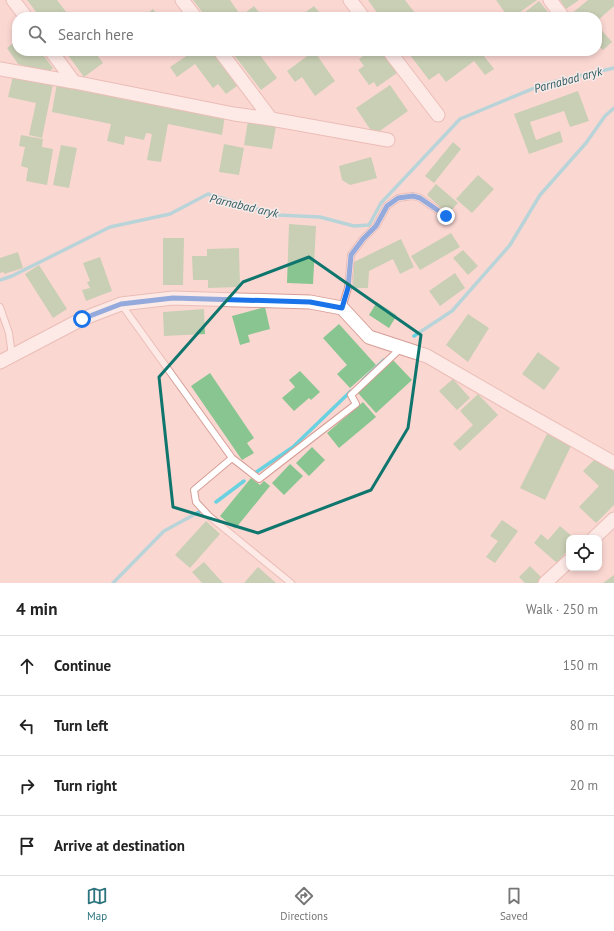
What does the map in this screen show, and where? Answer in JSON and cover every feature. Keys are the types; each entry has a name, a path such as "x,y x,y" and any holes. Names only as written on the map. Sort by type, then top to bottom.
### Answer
{"street":[{"path":"13,0 22,12"},
{"path":"182,0 191,12"},
{"path":"350,0 359,12"},
{"path":"550,0 559,12"},
{"path":"55,56 74,82"},
{"path":"224,56 271,119"},
{"path":"393,56 438,116"},
{"path":"0,69 74,82 234,114 271,119 388,140"},
{"path":"0,362 82,319 121,304 173,298 310,302 342,308 370,337 427,356 614,463"},
{"path":"597,535 614,519"},
{"path":"545,583 566,564"}],"lane":[{"path":"342,308 348,288 351,255 363,239 376,226 387,206 398,198 413,196 420,198 446,216"},
{"path":"121,304 232,458 259,479 356,404 351,395 401,348"},
{"path":"0,307 9,333 12,356"},
{"path":"232,458 194,490 196,502 209,516 291,583"}],"highlighted area":[{"path":"309,257 421,335 408,428 371,490 258,533 173,507 159,377 243,282"}],"building":[{"path":"27,0 57,0 66,12 36,12"},
{"path":"193,0 230,0 238,12 202,12"},
{"path":"368,0 405,0 414,12 376,12"},
{"path":"496,0 537,0 520,12 504,12"},
{"path":"560,0 579,0 566,9"},
{"path":"588,0 614,0 614,6 602,17 602,12 573,12"},
{"path":"539,1 548,12 525,12"},
{"path":"254,6 259,12 246,12"},
{"path":"314,6 319,12 306,12"},
{"path":"602,31 612,42 603,50 602,49"},
{"path":"12,44 12,55 7,48"},
{"path":"12,56 44,56 53,68 48,72 18,64"},
{"path":"69,56 98,56 103,63 84,77"},
{"path":"186,56 216,56 237,86 226,94 218,84 213,88 195,64 177,77 170,67"},
{"path":"235,56 261,56 277,78 261,90"},
{"path":"307,56 318,56 335,81 315,96 302,77 295,82 287,71"},
{"path":"363,56 385,56 397,73 377,87 374,82 369,85 358,70 364,66 359,59"},
{"path":"411,56 484,56 494,69 485,75 474,61 446,82 439,73 429,80"},
{"path":"13,76 53,84 42,138 29,135 36,103 8,97"},
{"path":"57,83 225,115 222,135 168,124 161,162 147,160 152,134 146,133 144,140 125,136 124,145 107,141 111,124 52,112"},
{"path":"390,85 408,111 374,135 356,108"},
{"path":"578,91 589,121 570,127 564,111 530,122 536,140 560,131 563,142 529,154 514,114"},
{"path":"248,121 276,126 272,149 244,145"},
{"path":"21,135 43,139 42,147 53,149 47,185 26,181 28,168 21,166 25,147 19,146"},
{"path":"453,142 461,149 434,183 425,176"},
{"path":"224,144 244,148 239,175 219,172"},
{"path":"61,145 77,148 69,188 53,185"},
{"path":"371,157 377,178 350,185 342,180 339,166"},
{"path":"478,175 494,189 472,213 456,199"},
{"path":"436,184 458,203 448,214 427,195"},
{"path":"289,224 316,226 313,284 287,283"},
{"path":"451,233 460,247 420,270 411,256"},
{"path":"163,238 184,238 183,285 163,285"},
{"path":"401,239 414,267 400,274 393,259 369,271 368,288 353,288 354,262"},
{"path":"239,248 240,287 208,288 208,280 193,280 192,256 207,256 207,249"},
{"path":"463,250 478,266 468,275 453,258"},
{"path":"18,252 23,268 4,274 4,272 0,273 0,258"},
{"path":"100,257 112,291 86,301 82,290 90,288 87,282 90,281 83,263"},
{"path":"39,265 67,309 53,318 25,274"},
{"path":"455,273 465,288 440,306 429,291"},
{"path":"377,302 397,315 389,328 369,315"},
{"path":"265,307 270,329 248,335 250,342 240,345 232,316"},
{"path":"204,309 205,334 164,336 163,312"},
{"path":"468,314 489,328 468,362 446,345"},
{"path":"339,324 376,365 350,388 337,374 347,365 323,338"},
{"path":"538,352 560,368 544,390 522,374"},
{"path":"393,360 412,380 376,413 358,393"},
{"path":"300,371 320,392 311,400 309,398 294,411 282,398 295,387 289,380"},
{"path":"210,373 254,438 247,443 254,453 242,460 191,386"},
{"path":"453,379 470,398 457,410 439,391"},
{"path":"478,394 498,415 460,451 453,444 473,425 460,411"},
{"path":"363,402 376,417 339,448 327,433"},
{"path":"547,434 571,446 545,500 520,488"},
{"path":"312,447 325,460 309,476 296,463"},
{"path":"595,459 614,471 614,505 596,523 579,507 599,486 583,471"},
{"path":"290,464 303,476 284,495 272,483"},
{"path":"251,478 260,485 264,481 270,486 235,529 220,516"},
{"path":"502,520 518,531 495,563 486,557 498,541 490,536"},
{"path":"206,521 220,534 190,568 175,555"},
{"path":"560,526 570,535 566,535 566,552 557,563 534,543 541,534 548,540"},
{"path":"204,562 223,583 202,583 192,572"},
{"path":"530,566 542,578 537,583 525,583 519,577"},
{"path":"258,567 276,583 244,583"},
{"path":"614,575 614,583 603,583"}],"waterway":[{"name":"Parnabad aryk","path":"0,280 12,276 110,227 170,214 208,194 277,215 320,217 354,226 369,225 381,203 460,119 544,84 614,68"},
{"path":"414,336 452,311 510,245 540,195 586,143 605,116 614,108"},
{"path":"363,380 384,360"},
{"path":"255,473 293,447 351,391"},
{"path":"216,502 244,481"},
{"path":"113,583 164,531 199,512"}],"route":[{"path":"82,319 121,304 173,298 310,302 342,308 348,288 351,255 363,239 376,226 387,206 398,198 413,196 420,198 446,216"}]}
